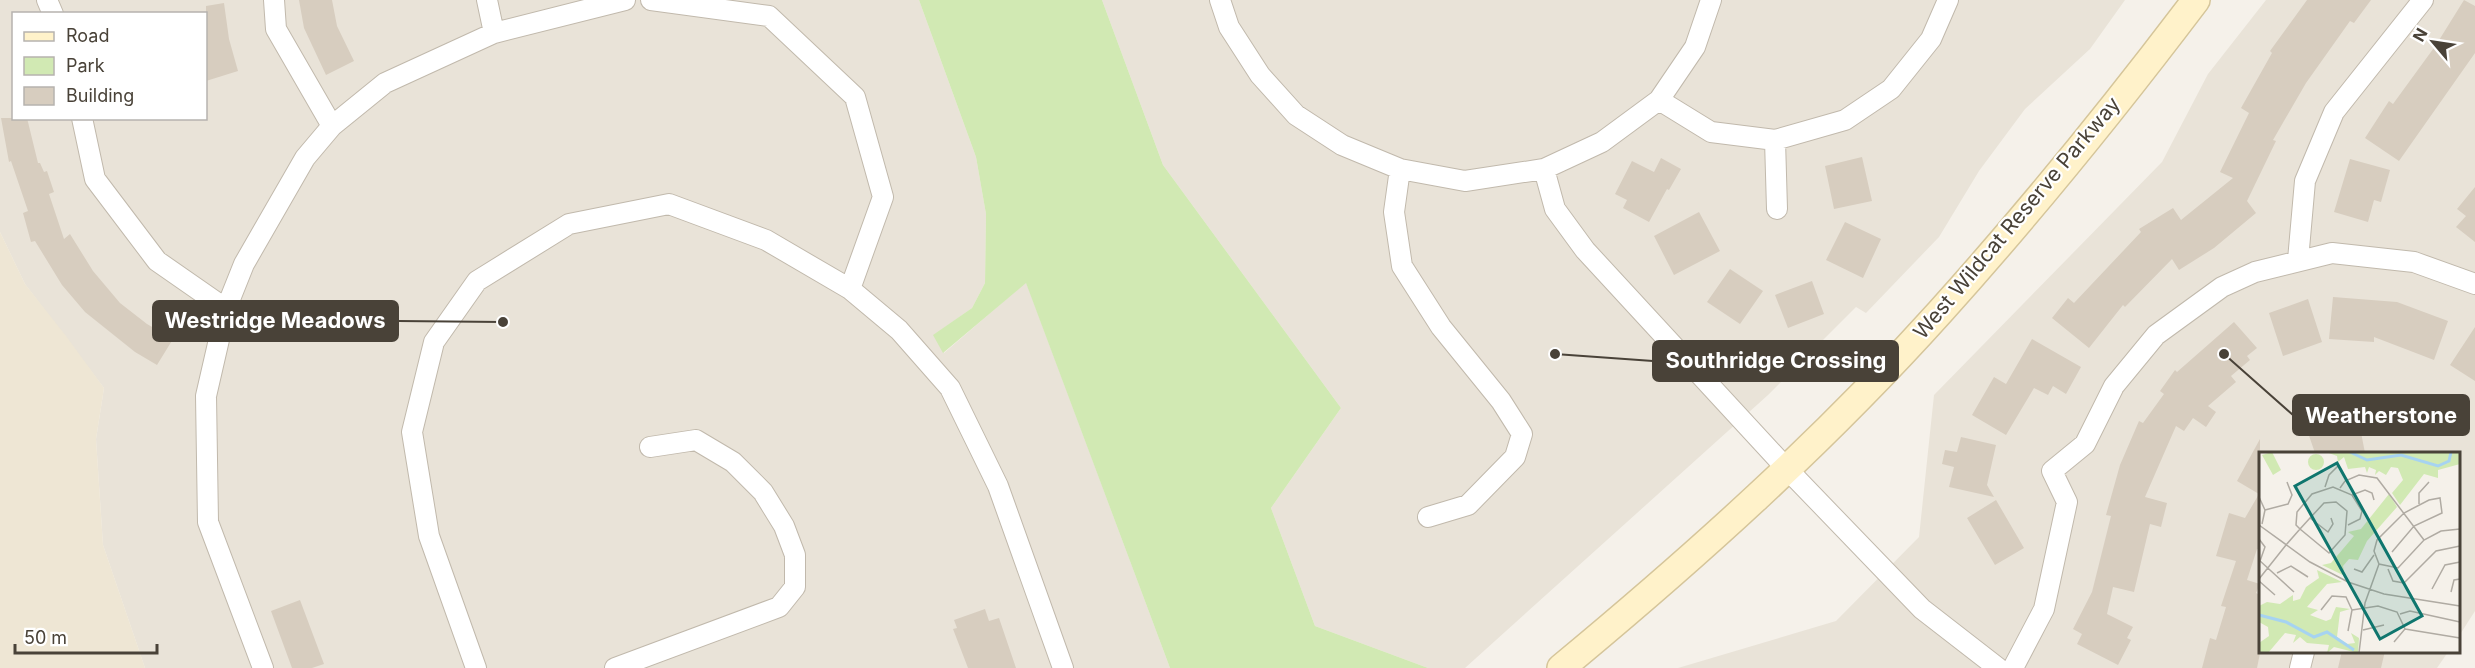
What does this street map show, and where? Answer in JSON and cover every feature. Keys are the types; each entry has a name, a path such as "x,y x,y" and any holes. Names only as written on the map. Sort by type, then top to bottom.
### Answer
{"main road":[{"name":"West Wildcat Reserve Parkway","path":"1561,668 1714,538 1787,469 1940,312 2044,192 2196,0"}],"street":[{"path":"274,0 276,29 332,126"},
{"path":"487,0 494,33"},
{"path":"263,668 208,522 206,396 226,309 244,264 270,216 305,158 332,126 385,83 494,33 625,0"},
{"path":"651,0 769,16 855,97 883,197 850,289"},
{"path":"1220,0 1229,27 1260,75 1296,115 1342,145 1400,169 1466,181 1544,169 1602,142 1659,100 1695,47 1712,0"},
{"path":"1659,100 1711,132 1775,140 1845,120 1891,89 1931,39 1948,0"},
{"path":"2298,260 2305,181 2334,112 2423,0"},
{"path":"82,120 95,179 157,261 226,309"},
{"path":"1775,140 1777,209"},
{"path":"1400,169 1394,212 1402,266 1441,327 1501,401 1522,434 1515,457 1468,505 1428,517"},
{"path":"1544,169 1556,209 1585,250 1787,469 1922,609 1998,668"},
{"path":"476,668 429,536 412,432 434,342 477,281 569,224 669,204 766,240 850,289 899,330 950,388 998,486 1063,668"},
{"path":"2013,668 2044,609 2067,502 2052,471 2085,444 2114,386 2156,336 2222,287 2254,272 2332,252 2414,262 2475,284"},
{"path":"615,668 779,607 795,587 795,555 784,526 763,492 733,462 696,440 650,447"},
{"path":"2300,668 2304,653"}],"shaded area":[{"path":"0,0 919,0 976,157 986,214 985,283 972,308 934,335 944,353 1026,282 1170,668 145,668 103,545 96,439 104,388 25,284 0,232"},
{"path":"1102,0 2125,0 2090,49 2025,109 1979,171 1939,237 1866,313 1856,307 1768,395 1465,668 1428,668 1315,626 1271,508 1341,408 1163,165"},
{"path":"2266,0 2475,0 2475,611 2460,634 2460,452 2259,452 2259,653 2447,653 2437,668 1678,668 1836,621 1919,537 1934,395 2162,162 2208,74"},
{"path":"0,232 25,284 104,388 96,439 103,545 145,668 0,668"}],"green space":[{"path":"919,0 1102,0 1163,165 1341,408 1271,508 1315,626 1428,668 1170,668 1026,283 943,353 933,335 972,308 985,283 986,214 976,157"}],"building":[{"path":"299,0 332,0 337,26 354,61 326,75 304,28"},
{"path":"2307,0 2371,0 2354,23 2350,21 2306,83 2273,140 2276,141 2247,201 2256,213 2214,248 2179,270 2172,259 2125,307 2123,305 2089,348 2052,318 2068,298 2074,303 2141,232 2139,229 2173,208 2181,220 2233,178 2220,172 2249,113 2241,108 2272,53 2270,51"},
{"path":"2464,0 2475,6 2475,53 2399,161 2365,138 2389,101 2393,104 2436,45"},
{"path":"224,3 229,39 238,71 207,81 207,12 206,6"},
{"path":"1,118 27,120 38,163 44,172 47,171 54,192 49,194 64,239 70,234 93,271 120,303 147,324 173,339 157,365 135,352 85,312 62,285 35,241 31,242 23,213 28,211 11,161 9,162"},
{"path":"1862,157 1872,201 1834,209 1825,166"},
{"path":"1661,158 1681,169 1649,222 1623,208 1627,200 1615,194 1632,161 1654,172"},
{"path":"2350,159 2390,170 2381,202 2374,200 2368,222 2334,212"},
{"path":"2475,187 2475,242 2456,227 2466,216 2457,209"},
{"path":"1699,212 1720,251 1674,275 1654,236"},
{"path":"1845,222 1881,239 1863,278 1826,260"},
{"path":"1730,269 1763,291 1740,324 1707,302"},
{"path":"1812,281 1824,314 1788,328 1775,295"},
{"path":"2333,297 2397,302 2448,321 2434,360 2374,337 2374,342 2329,339"},
{"path":"2308,299 2322,342 2283,356 2269,313"},
{"path":"2234,322 2257,348 2247,356 2250,360 2231,376 2236,382 2208,406 2216,412 2206,427 2193,418 2184,431 2176,426 2145,497 2167,503 2161,527 2150,524 2134,592 2113,587 2107,614 2133,627 2127,638 2131,640 2118,665 2077,644 2082,634 2073,629 2092,592 2111,516 2106,515 2120,465 2139,421 2143,423 2164,394 2160,391 2175,370 2177,372"},
{"path":"2475,327 2475,381 2450,365"},
{"path":"2032,339 2081,367 2066,394 2053,386 2048,395 2034,388 2006,435 1972,415 1994,377 2006,384"},
{"path":"2358,417 2365,452 2315,452 2306,427"},
{"path":"1961,437 1996,445 1987,485 1994,497 1949,487 1954,467 1942,464 1945,450 1957,452"},
{"path":"2260,439 2259,494 2237,481"},
{"path":"2259,494 2259,550 2257,549 2247,580 2259,584 2256,593 2259,594 2260,653 2257,668 2202,668 2210,638 2216,640 2226,607 2221,606 2236,561 2216,556 2229,513 2245,518"},
{"path":"1996,500 2024,548 1995,565 1967,518"},
{"path":"300,600 324,664 312,668 292,668 271,611"},
{"path":"985,609 989,621 999,618 1016,668 968,668 953,629 957,628 954,620"},
{"path":"2342,653 2385,653 2381,668 2338,668"}],"place":[{"name":"Westridge Meadows","path":"503,322"},
{"name":"Southridge Crossing","path":"1555,354"},
{"name":"Weatherstone","path":"2224,354"}]}
